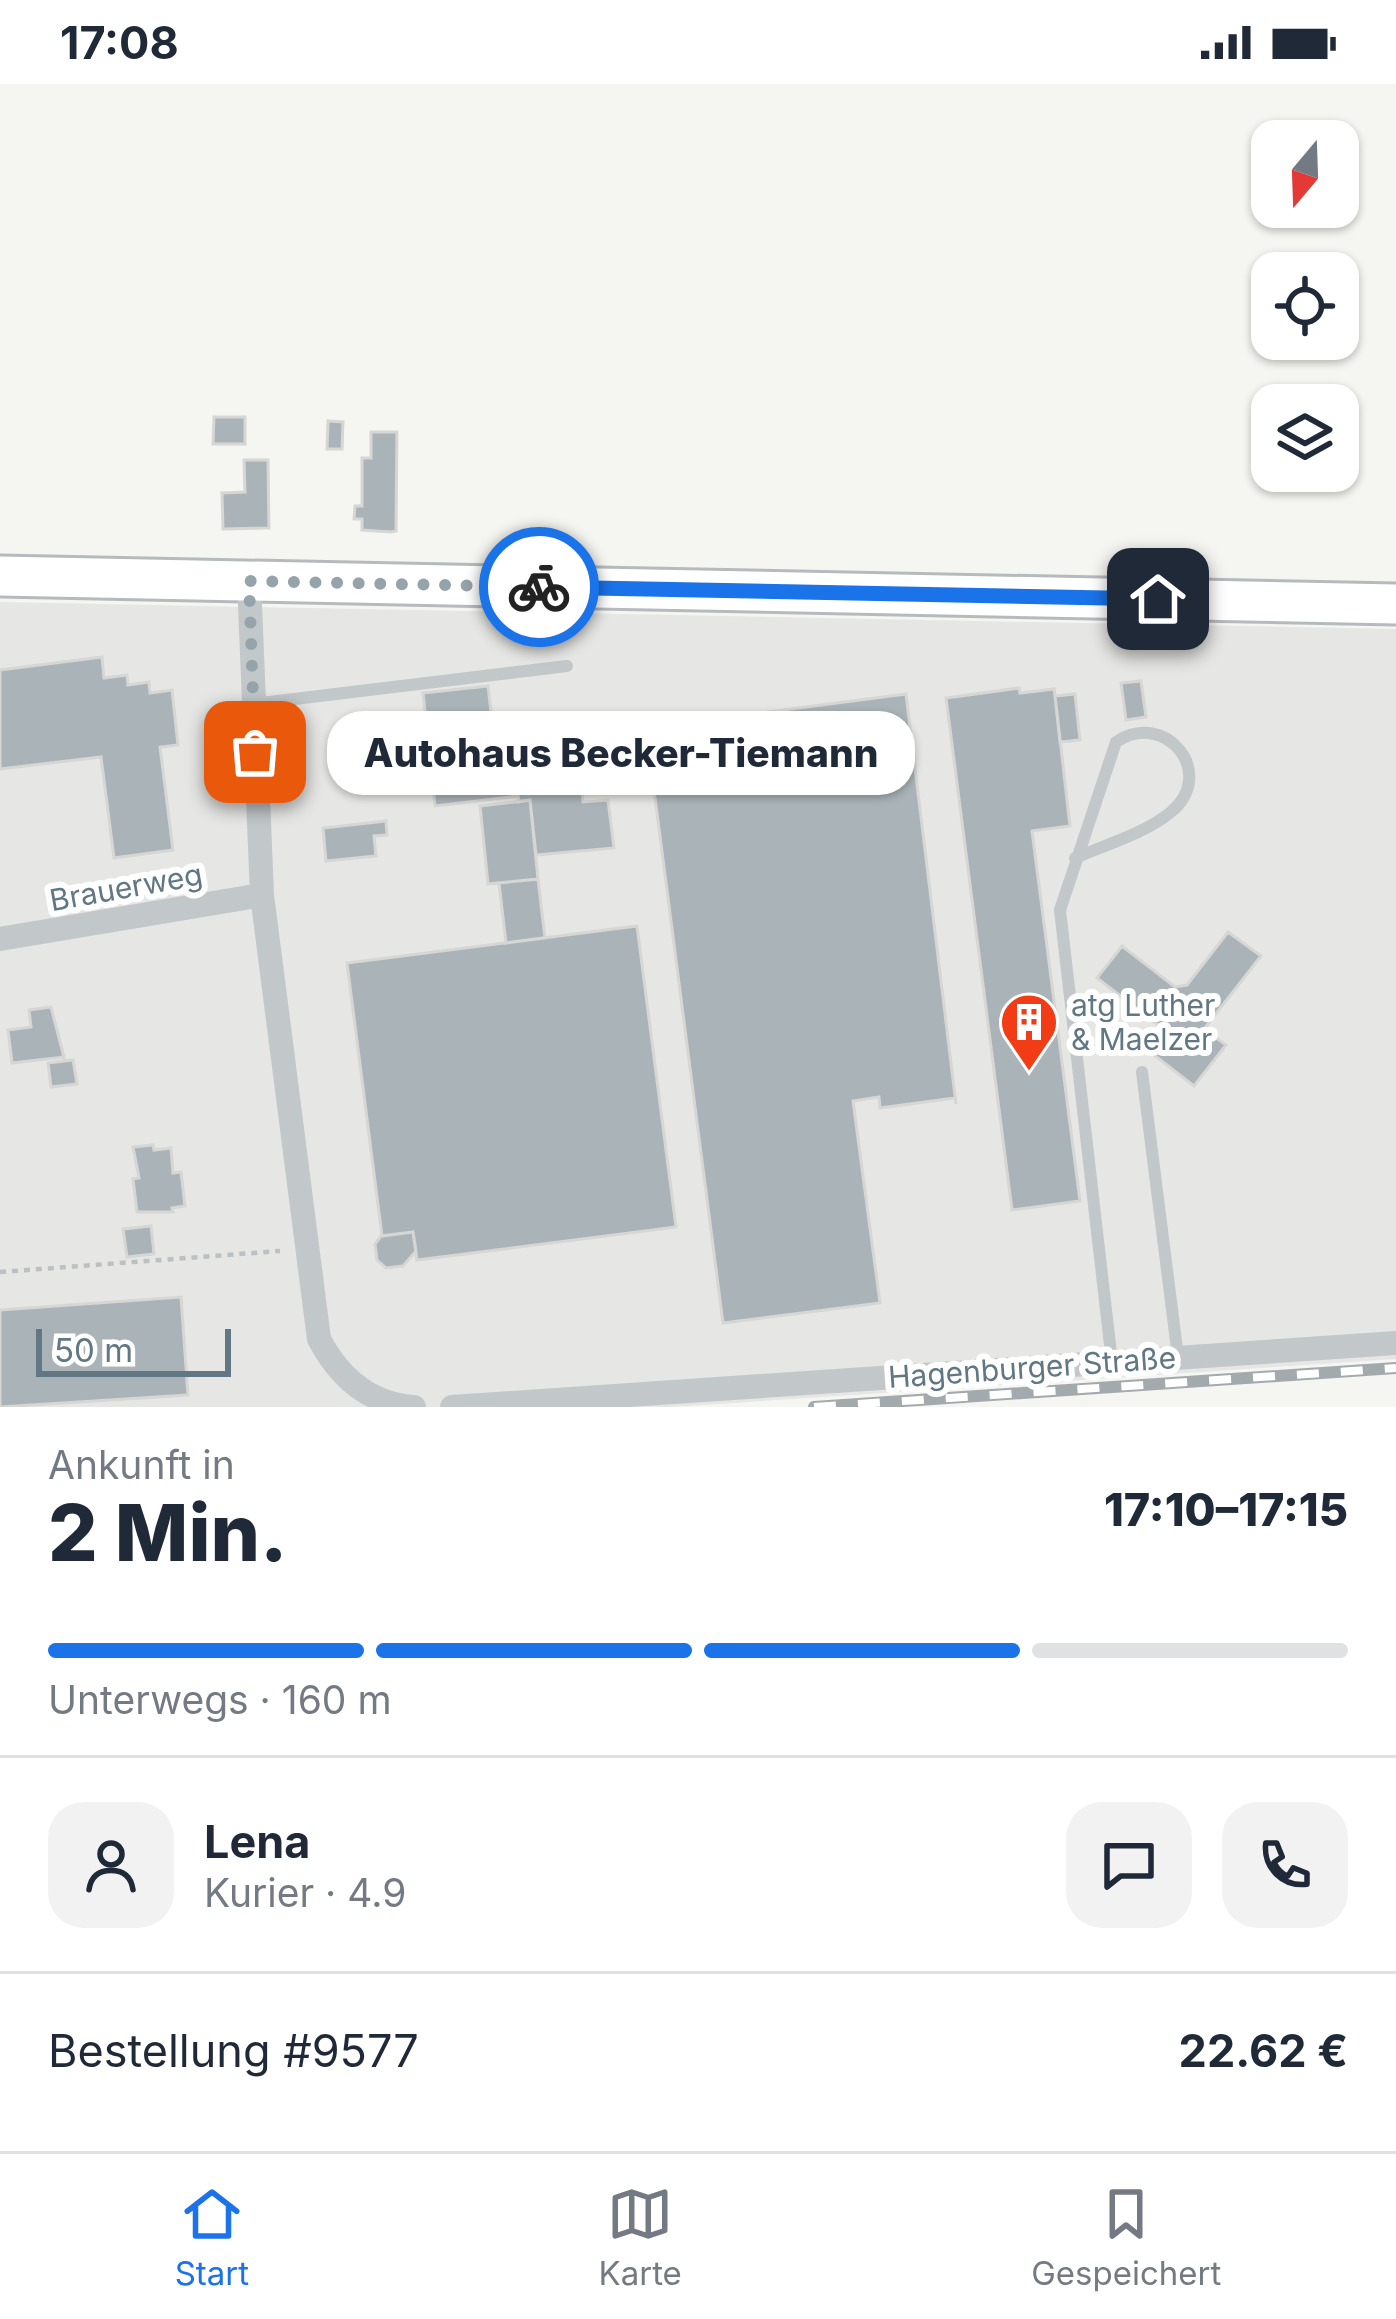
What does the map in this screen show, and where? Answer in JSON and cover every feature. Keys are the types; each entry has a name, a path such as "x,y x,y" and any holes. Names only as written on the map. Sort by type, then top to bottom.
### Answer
{"main road":[{"path":"0,576 1396,604"}],"street":[{"path":"249,581 262,895 319,1339 330,1360 360,1390 414,1407"},
{"name":"Brauerweg","path":"0,939 262,895"},
{"name":"Hagenburger Straße","path":"452,1407 1396,1343"}],"lane":[{"path":"252,704 567,666"},
{"path":"1076,858 1170,813 1184,795 1190,772 1185,754 1169,737 1144,731 1116,742 1076,858 1060,910 1112,1362"},
{"path":"1142,1072 1178,1357"}],"path":[{"path":"0,1272 304,1249"}],"shaded area":[{"path":"0,602 1396,629 1396,1359 672,1407 0,1407"}],"building":[{"path":"214,417 245,417 245,444 213,444"},
{"path":"328,421 343,422 342,449 327,449"},
{"path":"371,432 397,432 396,531 362,530 362,519 354,519 355,506 362,506 362,458 371,458"},
{"path":"244,460 268,460 269,528 223,529 222,493 245,492"},
{"path":"102,657 104,678 127,675 128,685 149,682 150,693 172,690 178,745 160,747 173,850 114,858 101,757 0,769 0,670"},
{"path":"1141,681 1146,717 1126,720 1121,683"},
{"path":"488,686 495,746 586,736 592,788 582,790 583,802 608,800 614,848 536,855 530,800 519,802 518,796 435,806 423,693"},
{"name":"atg Luther & Maelzer","path":"1019,688 1020,693 1054,689 1055,696 1070,826 1032,831 1080,1201 1012,1210 946,698"},
{"path":"906,694 956,1104 955,1098 880,1108 879,1097 853,1101 880,1303 723,1323 646,728"},
{"path":"1075,694 1080,740 1060,742 1055,696"},
{"path":"530,800 538,879 488,884 480,806"},
{"path":"386,821 387,835 374,836 376,856 326,861 323,828"},
{"path":"538,879 545,938 506,943 499,883"},
{"path":"637,926 676,1227 417,1260 413,1232 382,1236 347,963"},
{"path":"1228,932 1261,956 1204,1029 1226,1045 1194,1086 1154,1055 1170,1034 1097,978 1122,946 1175,987 1187,985"},
{"path":"51,1007 65,1061 63,1057 12,1063 8,1030 31,1027 29,1010"},
{"path":"73,1060 77,1084 51,1087 48,1063"},
{"path":"153,1145 154,1150 171,1148 173,1173 181,1172 185,1206 172,1208 173,1212 137,1212 133,1179 139,1178 133,1147"},
{"path":"151,1226 154,1254 127,1257 123,1229"},
{"path":"413,1232 416,1251 403,1266 386,1268 377,1260 375,1244 381,1236"},
{"path":"181,1297 188,1395 0,1407 0,1310"}],"railway":[{"path":"814,1407 1396,1368"}],"way so far":[{"path":"255,752 249,581 539,587"}],"place":[{"name":"Autohaus Becker-Tiemann","path":"255,752"},
{"name":"atg Luther & Maelzer","path":"1029,1073"}],"route":[{"path":"539,587 1158,599"}]}
